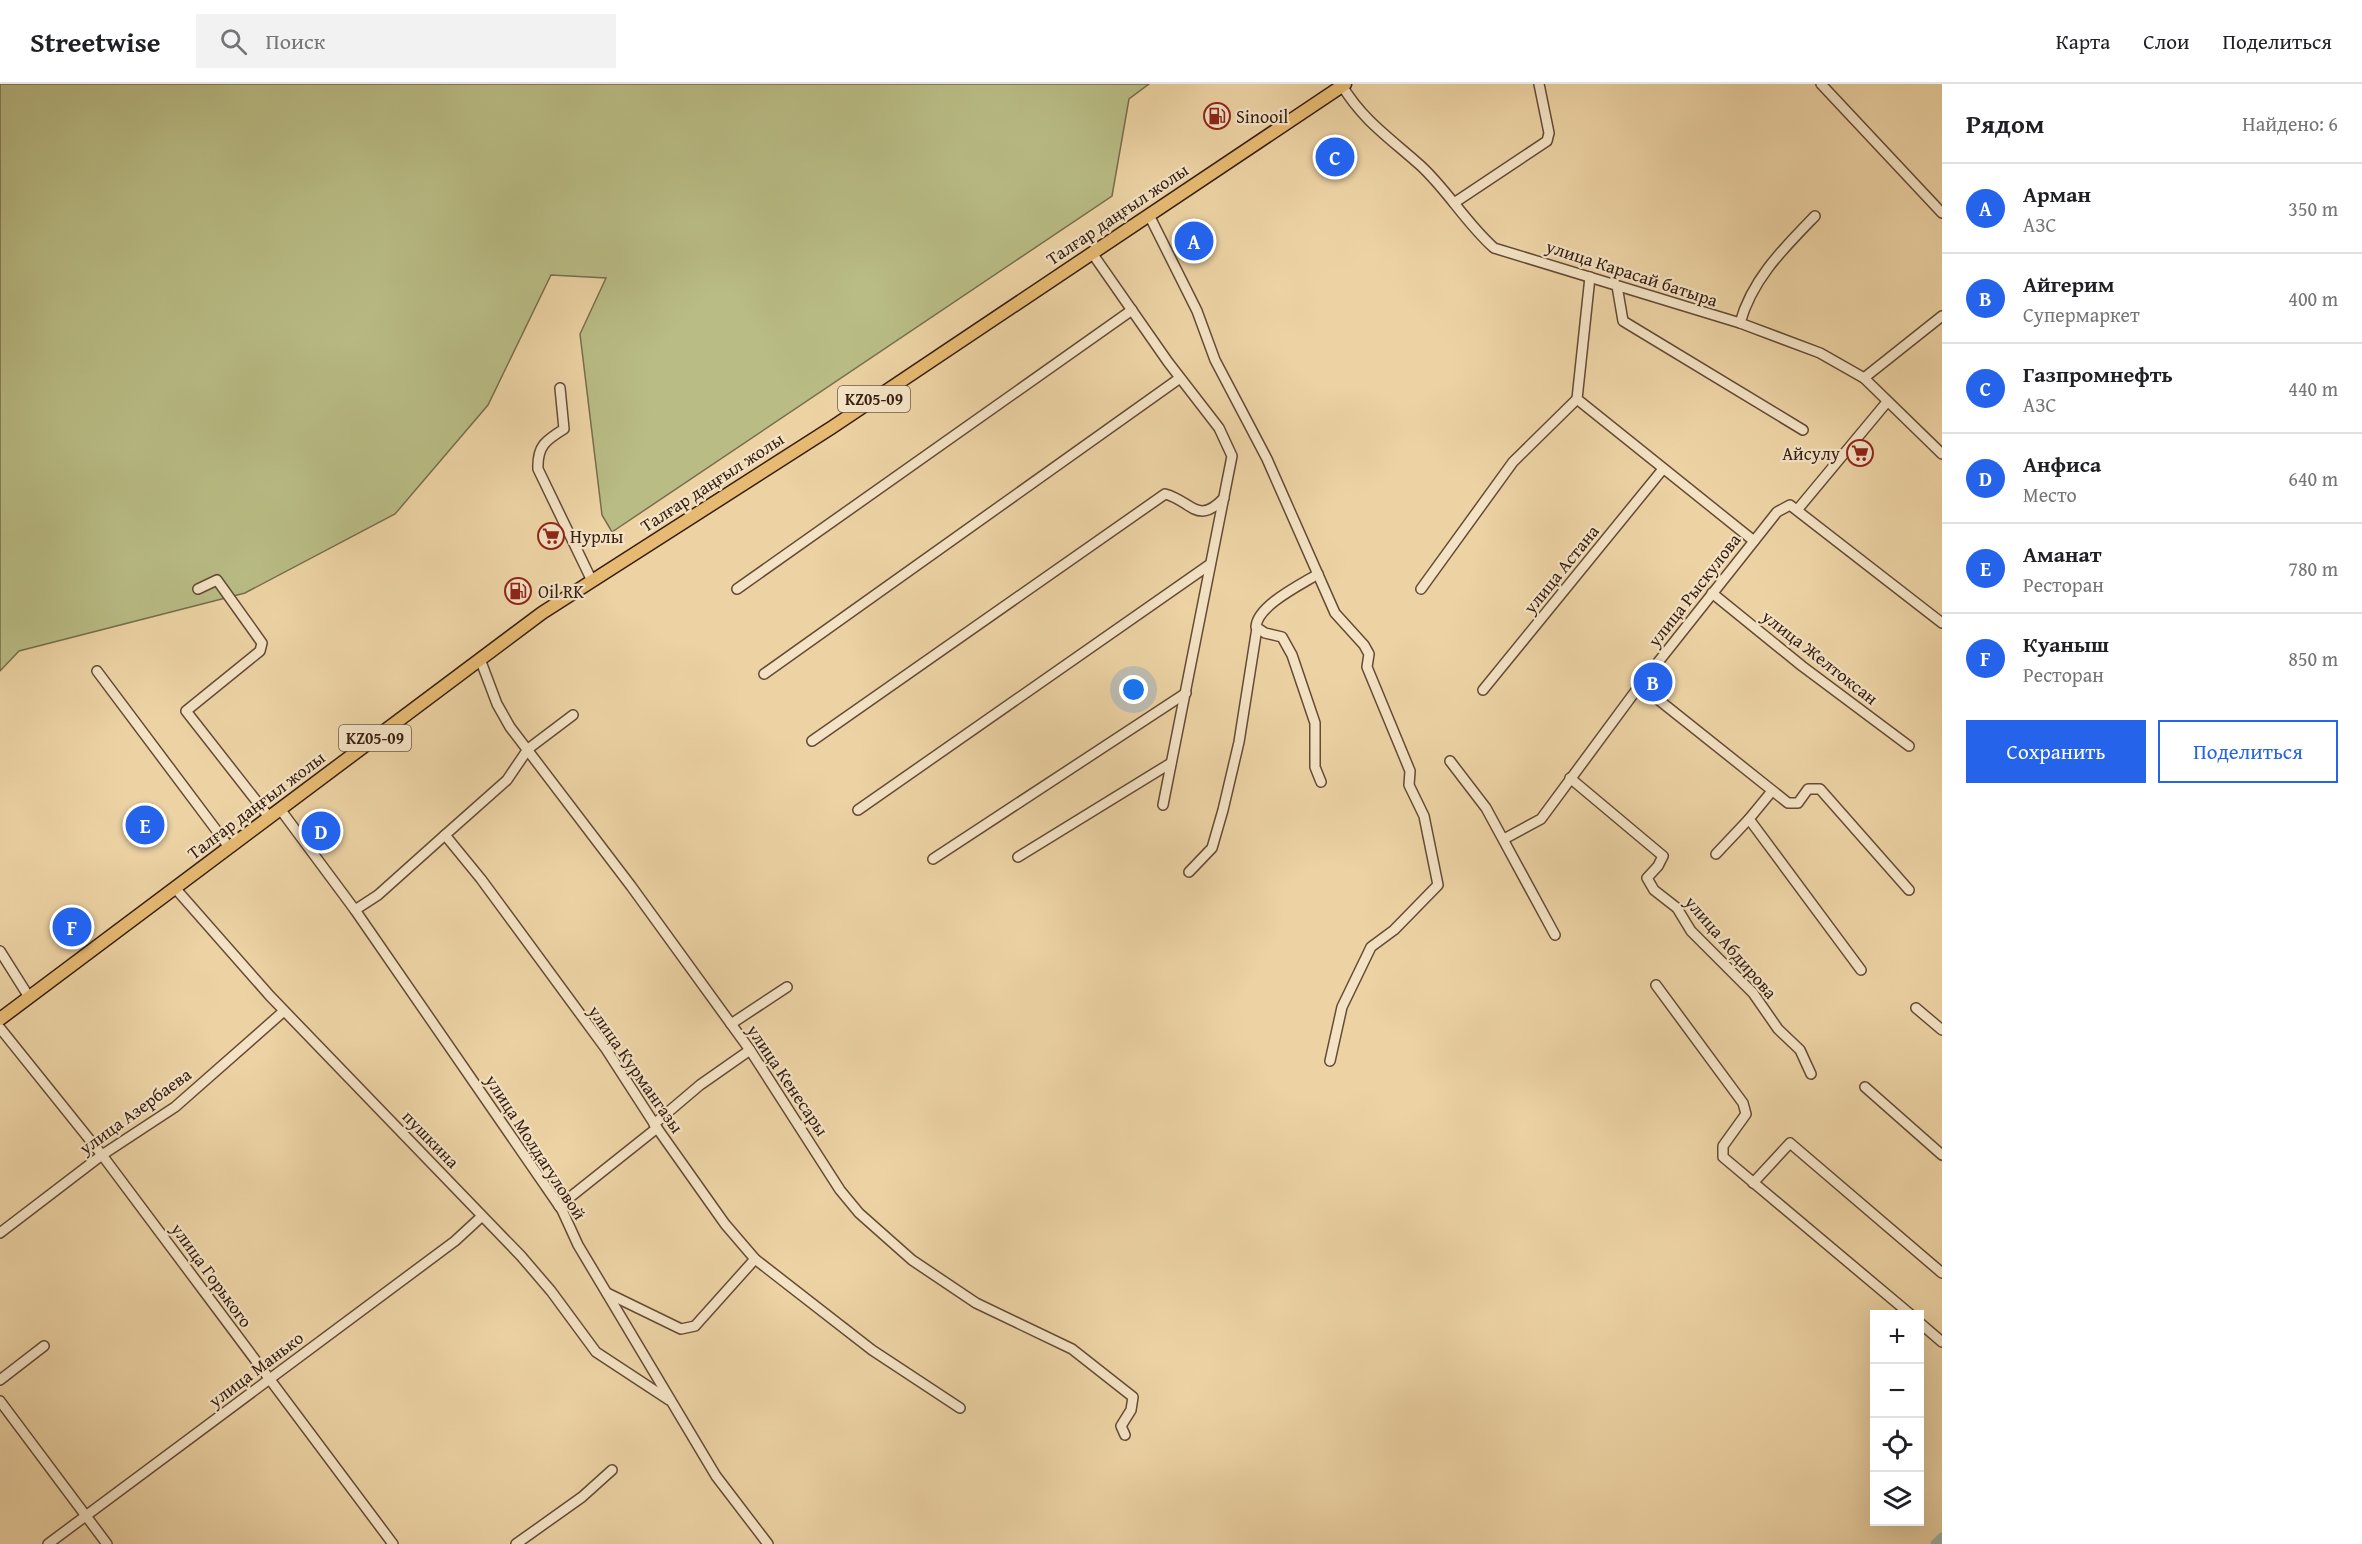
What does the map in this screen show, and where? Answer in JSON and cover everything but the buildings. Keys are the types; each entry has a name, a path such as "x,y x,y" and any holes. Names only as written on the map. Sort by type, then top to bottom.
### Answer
{"main road":[{"name":"Талғар даңғыл жолы","path":"0,1019 542,613 831,428 1343,85"}],"street":[{"path":"1454,202 1547,141 1549,133 1539,84"},
{"path":"1821,84 1942,213"},
{"name":"улица Карасай батыра","path":"1343,85 1357,109 1391,142 1421,166 1454,202 1472,228 1494,248 1740,323 1820,353 1864,378 1942,454"},
{"path":"1153,212 1197,311 1215,360 1267,459 1335,613 1364,645 1369,654 1367,667 1410,771 1409,785 1413,797 1424,816 1438,885 1394,930 1371,947 1342,1007 1330,1061"},
{"path":"1740,323 1746,302 1771,262 1815,216"},
{"path":"1092,253 1180,378 1219,428 1232,456 1163,805"},
{"path":"1421,589 1513,462 1577,399 1590,277"},
{"path":"1617,285 1623,321 1803,430"},
{"path":"737,589 1132,310"},
{"path":"1864,378 1942,316"},
{"path":"764,674 1180,378"},
{"path":"560,388 564,429 544,441 538,454 538,469 592,581"},
{"path":"1577,399 1754,541"},
{"path":"1887,402 1798,509 1942,623"},
{"name":"улица Астана","path":"1483,690 1663,469"},
{"path":"812,741 1165,494 1200,512 1209,511 1224,498"},
{"name":"улица Рыскулова","path":"1504,839 1541,819 1640,685 1777,512 1790,505 1798,509"},
{"path":"858,810 1209,566"},
{"path":"1189,873 1212,848 1223,810 1239,742 1257,619 1264,610 1318,574"},
{"path":"198,589 217,580 262,643 260,651 186,711 269,818"},
{"name":"улица Желтоксан","path":"1712,593 1802,666 1909,746"},
{"path":"1257,628 1265,633 1282,637 1292,655 1315,723 1315,767 1322,782"},
{"name":"улица Кенесары","path":"480,659 497,704 510,727 750,1050 840,1190 859,1213 912,1260 976,1303 1072,1349 1103,1371 1133,1397 1131,1410 1121,1426 1125,1435"},
{"path":"97,671 230,847"},
{"path":"1640,685 1788,803 1798,803 1808,789 1820,789 1909,890"},
{"path":"933,859 1186,693"},
{"path":"355,910 378,895 507,780 528,749 573,715"},
{"path":"1450,761 1486,808 1555,935"},
{"path":"1018,857 1171,763"},
{"name":"улица Абдирова","path":"1570,778 1663,856 1658,866 1647,878 1654,890 1677,908 1691,931 1753,993 1779,1029 1800,1050 1811,1074"},
{"path":"1716,854 1772,791"},
{"name":"улица Молдагуловой","path":"280,809 355,910 559,1206 578,1245 716,1476 768,1544"},
{"path":"1749,819 1862,970"},
{"name":"улица Курмангазы","path":"445,835 481,879 606,1049 655,1126 725,1224 754,1259 872,1350 960,1407"},
{"name":"пушкина","path":"176,888 284,1011 459,1191 551,1291 596,1352 671,1401"},
{"path":"0,951 29,997"},
{"path":"1656,985 1725,1083 1743,1103 1746,1114 1723,1146 1723,1157 1905,1310"},
{"path":"731,1024 787,987"},
{"path":"1916,1008 1942,1030"},
{"name":"улица Азербаева","path":"0,1233 102,1155 175,1107 284,1011"},
{"name":"улица Горького","path":"0,1029 102,1155 393,1544"},
{"path":"559,1206 655,1126 700,1085 750,1050"},
{"path":"1865,1086 1942,1155"},
{"path":"1753,1183 1790,1143 1942,1273"},
{"name":"улица Манько","path":"48,1544 455,1241 481,1217"},
{"path":"607,1293 681,1329 695,1326 754,1259"},
{"path":"1924,1326 1942,1342"},
{"path":"0,1380 44,1346"},
{"path":"0,1401 107,1544"},
{"path":"516,1544 582,1497 612,1470"}],"green space":[{"path":"0,84 1149,84 1129,99 1112,196 612,532 602,515 580,334 606,278 551,275 488,405 395,514 245,593 19,651 0,671"}],"waterway":[{"path":"1935,1544 1942,1537"}],"place":[{"name":"Sinooil","path":"1217,116"},
{"name":"Газпромнефть","path":"1335,157"},
{"name":"Арман","path":"1194,241"},
{"name":"Айсулу","path":"1860,453"},
{"name":"Нурлы","path":"551,536"},
{"name":"Oil RK","path":"518,591"},
{"name":"Айгерим","path":"1653,682"},
{"name":"Аманат","path":"145,825"},
{"name":"Анфиса","path":"321,831"},
{"name":"Куаныш","path":"72,927"}]}
